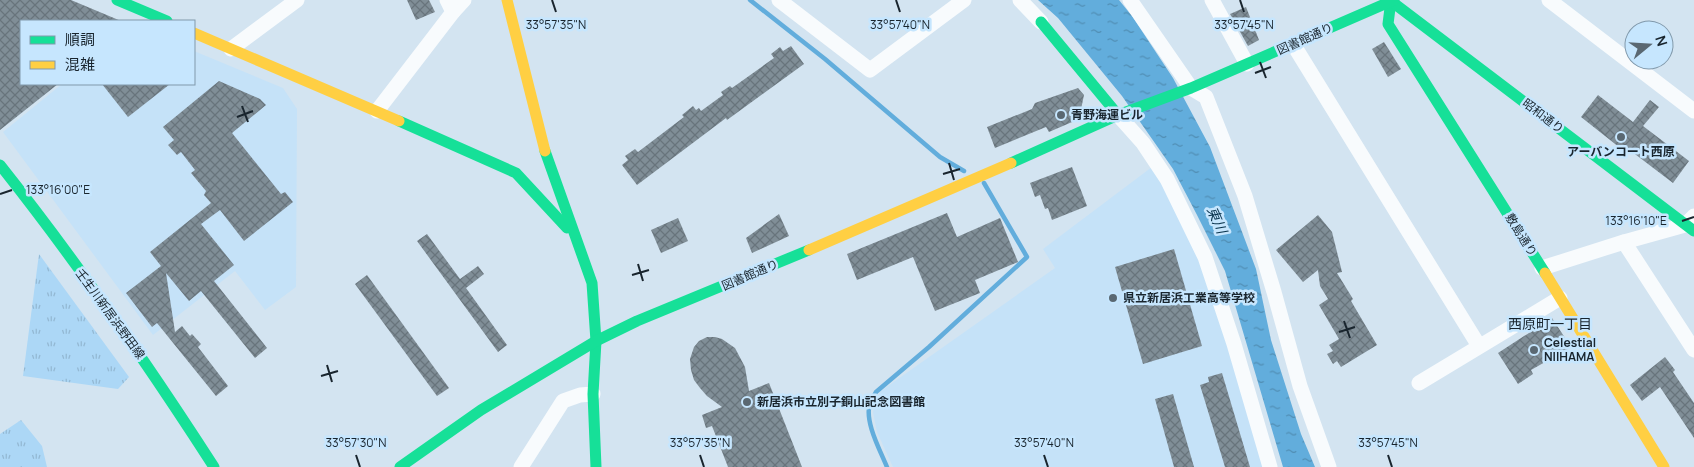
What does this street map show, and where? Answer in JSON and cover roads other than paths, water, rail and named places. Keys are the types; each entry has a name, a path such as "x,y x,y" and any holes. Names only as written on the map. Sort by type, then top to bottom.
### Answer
{"street":[{"path":"117,0 165,20"},
{"path":"231,49 278,7 297,0"},
{"path":"377,111 450,6 464,0"},
{"path":"507,0 541,166 574,235 592,283 596,341 593,394 596,467"},
{"path":"779,0 870,70 964,0"},
{"path":"1020,0 1042,22 1143,143 1167,179 1204,257 1234,344 1270,467"},
{"path":"1130,0 1191,88 1206,97 1245,196 1300,386 1329,467"},
{"path":"1212,0 1247,64"},
{"name":"図書館通り","path":"400,467 481,410 596,341 1118,115 1191,88 1392,0"},
{"name":"昭和通り","path":"1392,0 1691,224"},
{"name":"敷島通り","path":"1392,0 1388,24 1542,268 1664,467"},
{"path":"1549,0 1694,111"},
{"path":"195,33 516,173 574,235"},
{"path":"1293,44 1479,346"},
{"name":"壬生川新居浜野田線","path":"0,165 37,212 168,395 214,467"},
{"path":"516,173 541,166"},
{"path":"1542,268 1624,242 1691,224"},
{"path":"1624,242 1694,350"},
{"path":"1419,383 1560,298"},
{"path":"521,467 563,401 580,395 593,394"}],"water":[{"name":"東川","path":"1038,0 1119,0 1132,16 1173,78 1210,147 1256,269 1271,340 1301,434 1315,467 1283,467 1225,271 1173,169 1122,96 1058,18"}],"waterway":[{"path":"750,0 825,59 940,157 964,171"},
{"path":"887,467 869,418 870,403 876,392 929,347 1027,257 984,183"}],"place":[{"name":"青野海運ビル","path":"1061,115"},
{"name":"アーバンコート西原","path":"1621,137"},
{"name":"県立新居浜工業高等学校","path":"1113,298"},
{"name":"Celestial NIIHAMA","path":"1534,350"},
{"name":"新居浜市立別子銅山記念図書館","path":"747,402"}],"district":[{"name":"西原町一丁目","path":"1550,324"}]}
